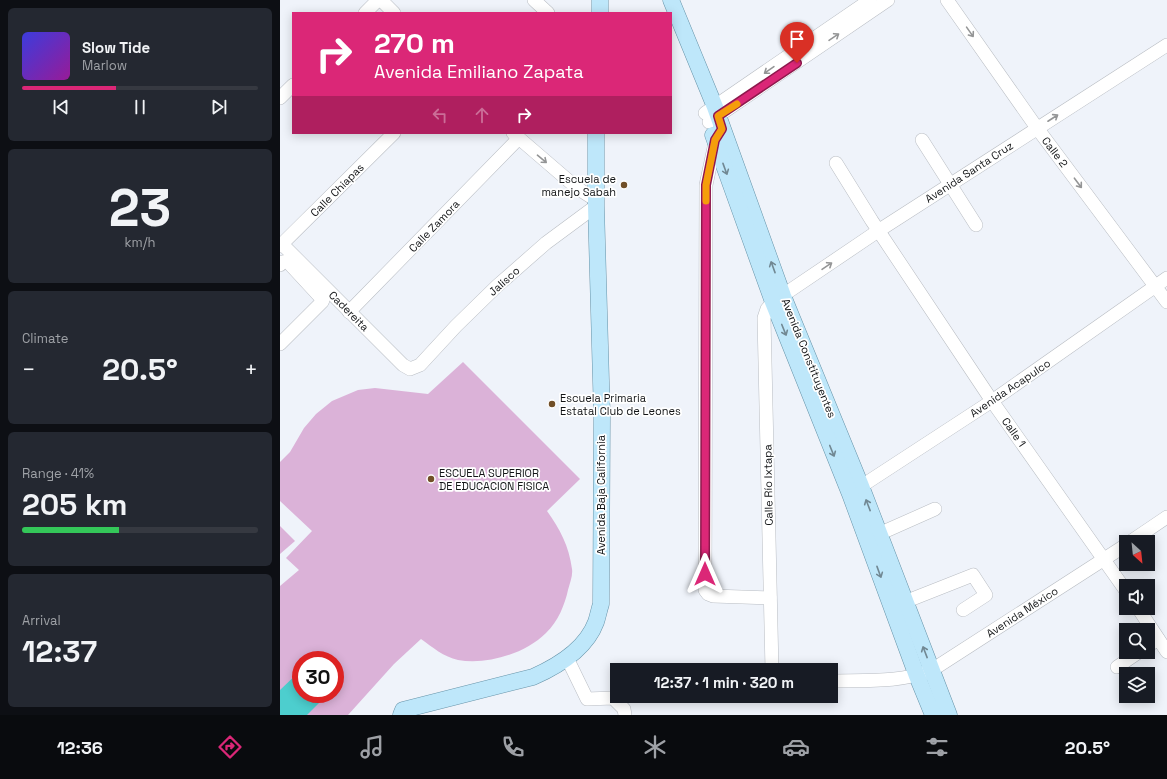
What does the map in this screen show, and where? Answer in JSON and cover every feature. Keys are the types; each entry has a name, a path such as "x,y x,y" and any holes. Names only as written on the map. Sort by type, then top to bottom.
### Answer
{"main road":[{"path":"600,0 600,12"},
{"path":"660,0 665,12"},
{"name":"Avenida Constituyentes","path":"671,0 778,299 855,490 898,604 917,676 933,715"},
{"name":"Avenida Constituyentes","path":"672,30 714,121"},
{"name":"Avenida Baja California","path":"398,713 533,677 552,668 567,658 584,641 595,623 601,604 602,416 596,203 596,134"},
{"name":"Avenida Constituyentes","path":"898,604 932,670 949,715"}],"street":[{"path":"366,12 378,0"},
{"path":"381,0 393,12"},
{"path":"534,0 547,12"},
{"path":"770,598 713,596 708,594 705,590 706,185 714,121 870,0"},
{"path":"714,121 888,0"},
{"name":"Calle 2","path":"947,0 1038,128 1167,302"},
{"name":"Avenida Santa Cruz","path":"778,299 878,231 1167,45"},
{"path":"280,98 292,86"},
{"name":"Calle Chiapas","path":"281,245 393,134"},
{"path":"516,136 596,203"},
{"name":"Calle Zamora","path":"350,312 516,136"},
{"path":"922,140 976,225"},
{"name":"Calle 1","path":"836,163 878,231 992,401 1119,581"},
{"name":"Jalisco","path":"420,365 456,326 497,286 546,243 596,203"},
{"name":"Cadereita","path":"281,245 403,365 410,369 420,365"},
{"path":"280,265 282,262 287,261 323,300 280,344"},
{"name":"Avenida Acapulco","path":"855,490 992,401 1167,278"},
{"name":"Calle Río Ixtapa","path":"772,663 764,318 767,310 778,299"},
{"path":"873,536 935,510"},
{"path":"1140,535 1167,517"},
{"name":"Avenida México","path":"917,676 932,670 1119,550"},
{"path":"898,604 973,575 986,595 963,610"},
{"path":"1155,643 1167,652"},
{"path":"567,658 587,699 613,698 624,709 626,715"},
{"path":"1117,667 1129,659"},
{"path":"838,681 899,680 917,676"}],"shaded area":[{"name":"ESCUELA SUPERIOR DE EDUCACION FISICA","path":"463,362 580,479 547,511 563,538 571,561 572,574 565,601 560,613 550,629 527,647 517,652 481,661 458,660 448,657 421,639 394,664 348,715 280,715 280,586 299,570 286,558 312,531 280,501 280,462 290,452 304,428 316,414 332,401 358,390 375,388 428,394"},
{"path":"280,526 295,541 280,554"}],"water":[{"path":"292,679 292,703 319,703 307,715 280,715 280,690"}],"slow traffic":[{"path":"706,201 706,185 715,140 722,129 718,116 737,104"}],"place":[{"name":"Escuela de manejo Sabah","path":"624,185"},
{"name":"Escuela Primaria Estatal Club de Leones","path":"552,404"},
{"name":"ESCUELA SUPERIOR DE EDUCACION FISICA","path":"431,479"}],"route":[{"path":"705,574 706,185 715,140 722,129 718,116 797,63"}]}
